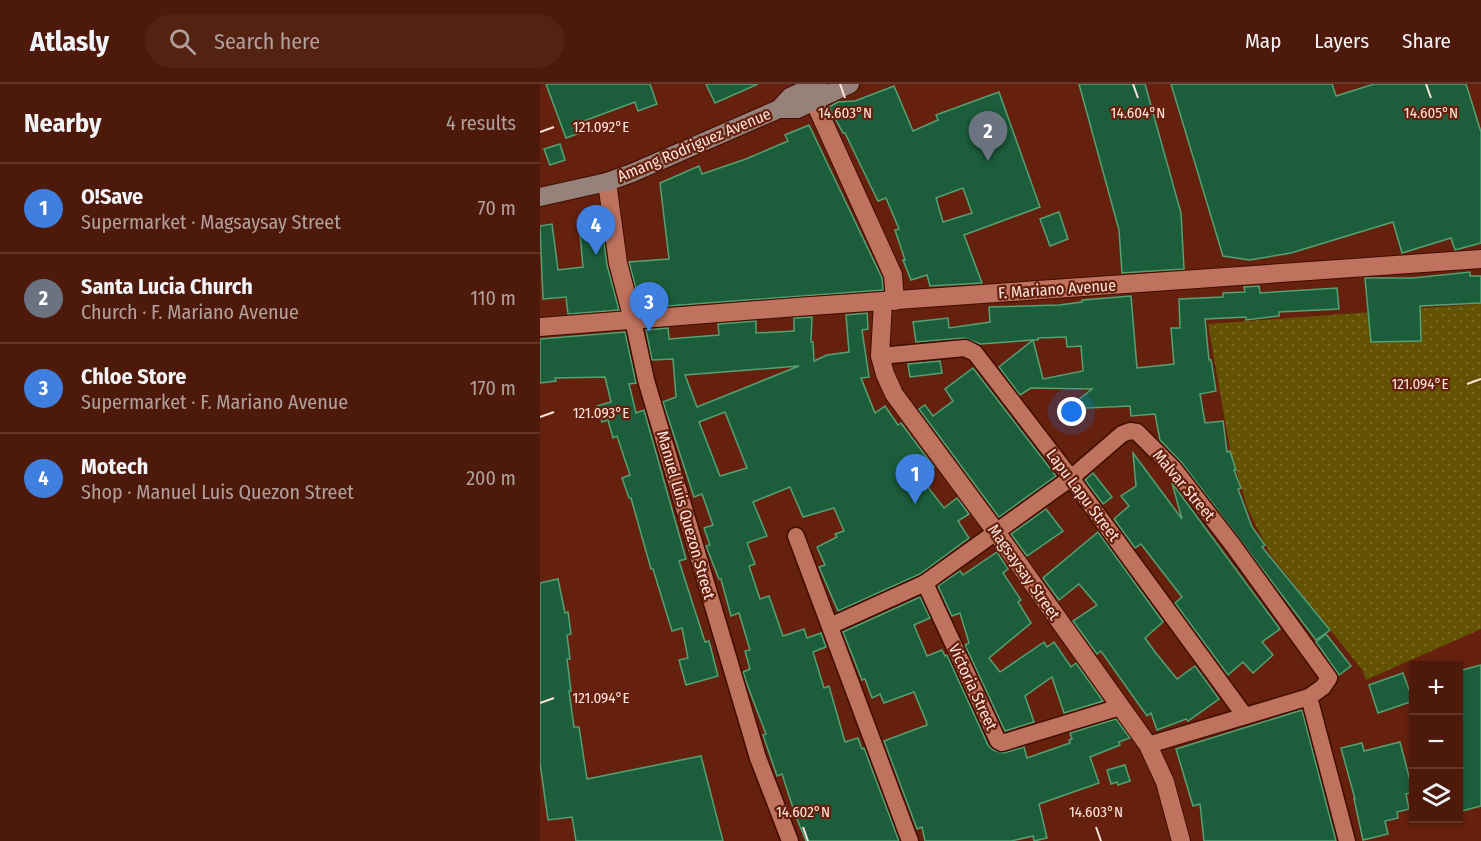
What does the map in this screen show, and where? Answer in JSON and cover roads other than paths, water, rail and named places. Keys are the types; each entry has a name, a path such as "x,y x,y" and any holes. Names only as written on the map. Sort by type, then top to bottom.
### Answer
{"main road":[{"name":"Amang Rodriguez Avenue","path":"540,197 607,182 668,159 779,109 790,97 850,84"}],"street":[{"name":"Magsaysay Street","path":"816,93 893,275 880,356 894,394 996,532 1148,746 1166,782 1181,841"},
{"name":"Manuel Luis Quezon Street","path":"607,182 618,263 646,380 754,746 773,802 790,841"},
{"name":"F. Mariano Avenue","path":"540,327 1481,259"},
{"name":"Lapu Lapu Street","path":"880,356 965,348 975,353 1071,478 1245,716"},
{"name":"Malvar Street","path":"830,626 925,583 1071,478 1122,434 1130,430 1137,432 1174,469 1326,673 1328,681 1309,697"},
{"path":"796,536 910,841"},
{"name":"Victoria Street","path":"925,583 998,741 1002,743 1120,707"},
{"path":"1148,746 1309,697 1347,841"}],"place":[{"name":"Santa Lucia Church","path":"988,161"},
{"name":"Motech","path":"596,255"},
{"name":"Chloe Store","path":"649,332"},
{"name":"O!Save","path":"915,504"}]}
